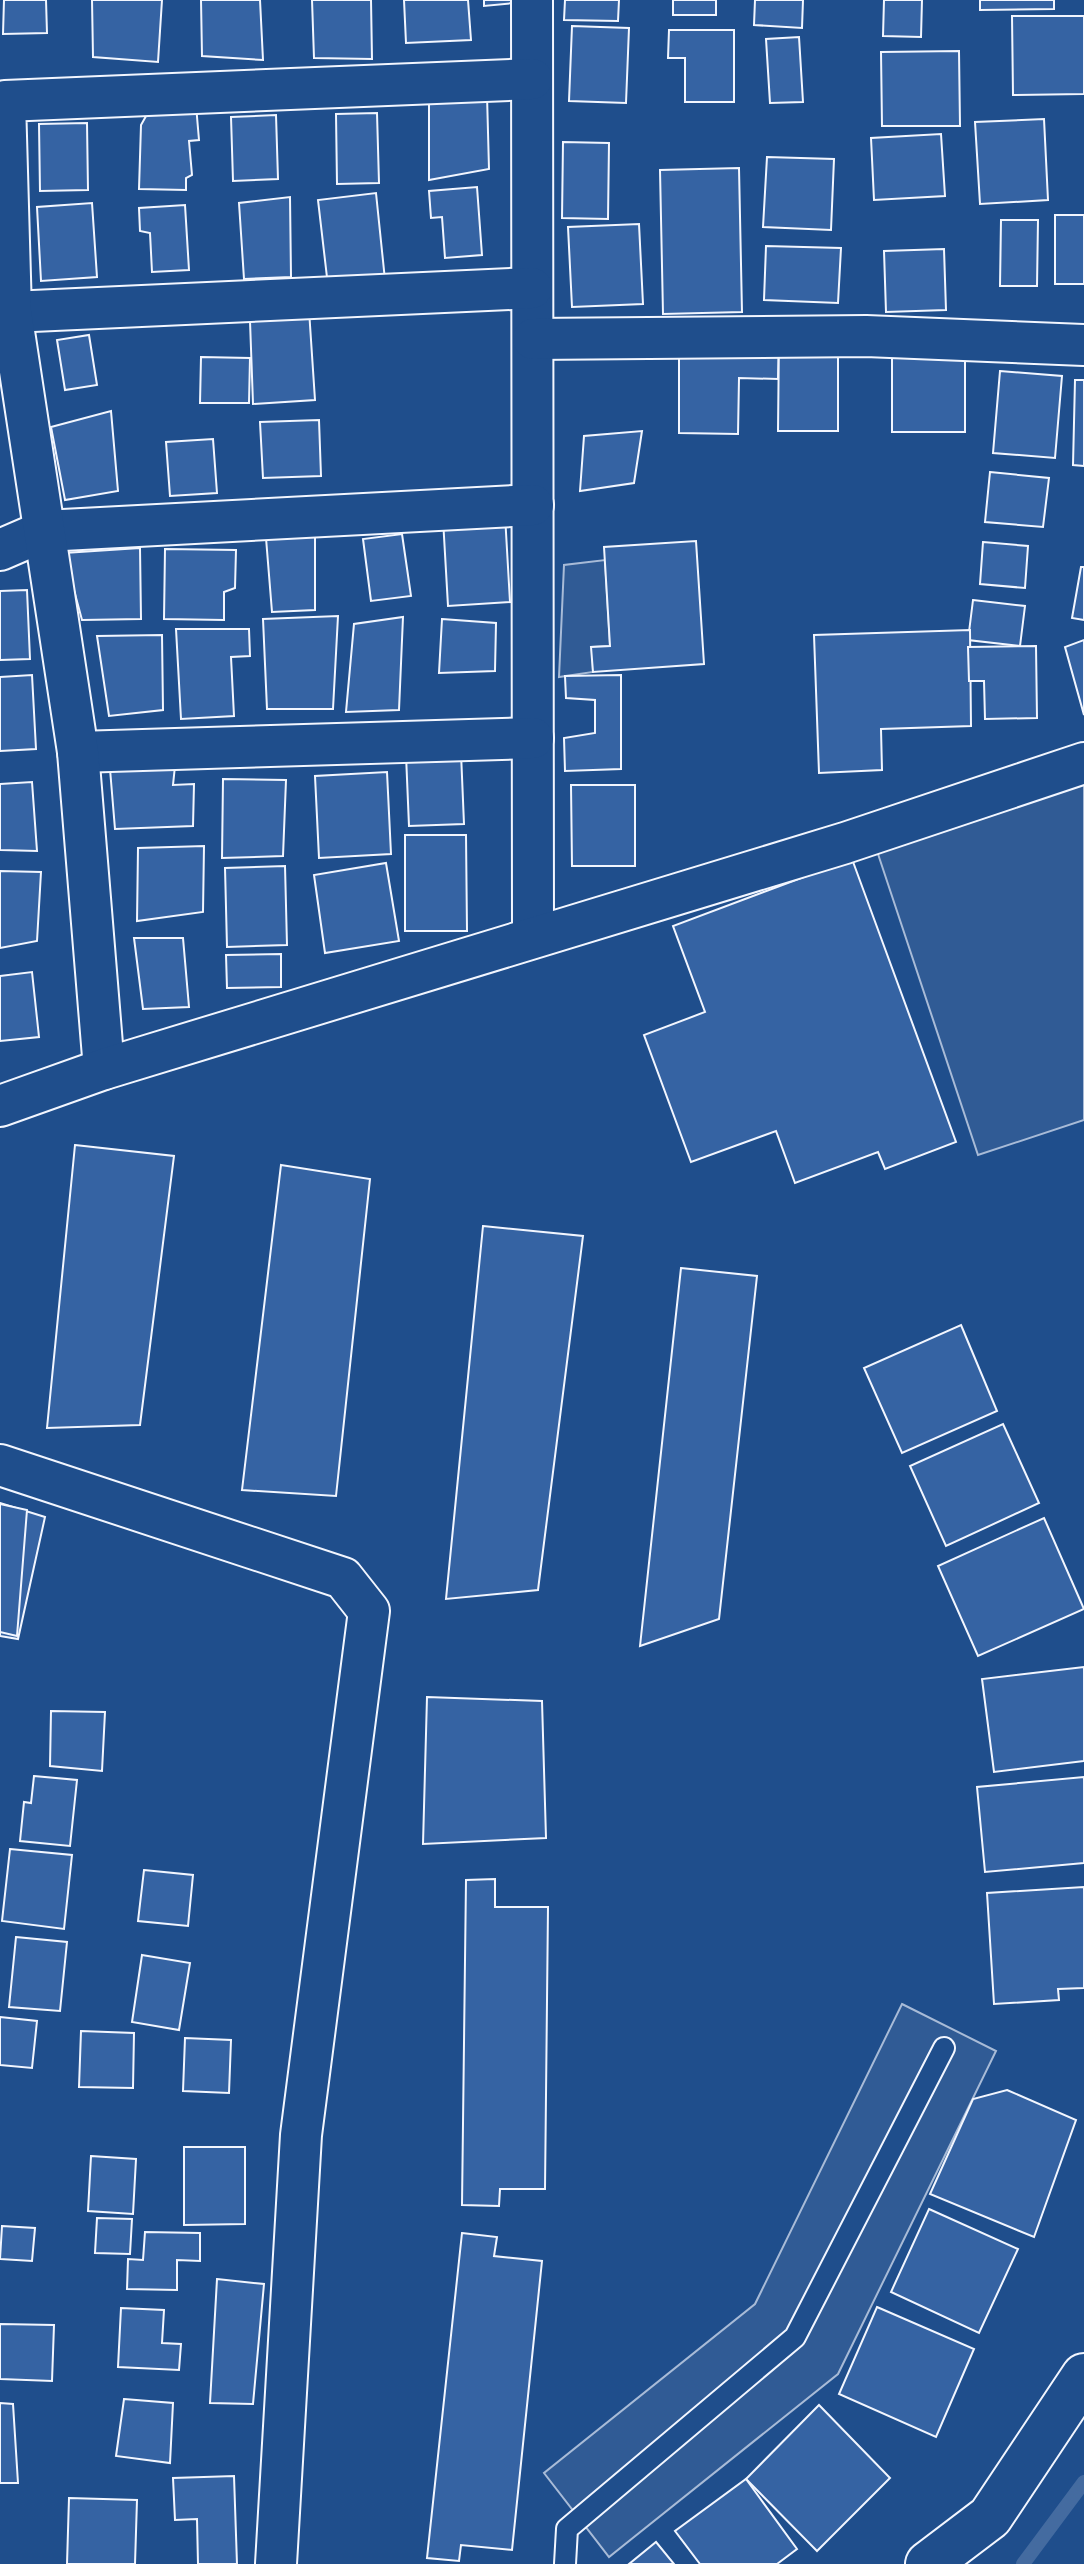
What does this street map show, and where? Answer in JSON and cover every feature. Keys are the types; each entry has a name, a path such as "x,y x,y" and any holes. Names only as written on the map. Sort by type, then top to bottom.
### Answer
{"street":[{"path":"532,0 533,937"},
{"path":"104,1069 78,752 11,312 5,101 532,79"},
{"path":"11,312 532,288"},
{"path":"533,339 866,336 1084,345"},
{"path":"0,550 44,531 533,505"},
{"path":"78,752 533,738"},
{"path":"0,1106 104,1069 845,843 1084,763"},
{"path":"0,1465 343,1578 369,1611 301,2135 276,2564"},
{"path":"928,2564 990,2517 1084,2376"}],"lane":[{"path":"565,2564 567,2529 795,2337 944,2048"}],"shaded area":[{"path":"605,560 610,646 592,647 593,672 559,677 564,565"},
{"path":"1084,782 1084,1120 978,1155 877,851"},
{"path":"902,2004 996,2051 838,2374 609,2557 544,2473 755,2304"}],"building":[{"path":"4,0 46,0 47,33 3,34"},
{"path":"92,0 162,0 158,62 93,57"},
{"path":"201,0 260,0 263,60 202,56"},
{"path":"312,0 371,0 372,59 314,58"},
{"path":"404,0 468,0 471,40 406,43"},
{"path":"484,0 514,0 514,3 484,6"},
{"path":"565,0 619,0 618,21 564,20"},
{"path":"673,0 716,0 716,15 673,15"},
{"path":"755,0 803,0 802,28 754,25"},
{"path":"884,0 922,0 921,37 883,36"},
{"path":"980,0 1054,0 1054,9 980,10"},
{"path":"1012,16 1084,16 1084,94 1013,95"},
{"path":"572,26 629,28 626,103 569,101"},
{"path":"669,30 734,30 734,102 685,102 685,58 668,58"},
{"path":"799,37 803,102 770,103 766,39"},
{"path":"959,51 960,126 882,126 881,52"},
{"path":"487,95 489,169 429,180 429,101"},
{"path":"196,105 199,140 189,141 192,175 186,178 186,190 139,189 141,125 150,109"},
{"path":"377,113 379,183 337,184 336,114"},
{"path":"276,115 278,179 233,181 231,117"},
{"path":"1044,119 1048,200 980,204 975,122"},
{"path":"87,123 88,190 40,191 39,124"},
{"path":"941,134 945,196 874,200 871,138"},
{"path":"563,142 609,143 608,219 562,218"},
{"path":"767,157 834,159 831,230 763,227"},
{"path":"739,168 742,312 663,314 660,170"},
{"path":"477,187 482,255 445,258 442,217 431,218 429,191"},
{"path":"376,193 385,280 328,286 318,200"},
{"path":"290,197 291,277 244,279 239,203"},
{"path":"92,203 97,277 41,281 37,207"},
{"path":"185,205 189,270 152,272 150,233 140,231 139,208"},
{"path":"1055,215 1084,215 1084,284 1055,284"},
{"path":"1001,220 1038,220 1037,286 1000,286"},
{"path":"639,224 643,304 572,307 568,227"},
{"path":"766,246 841,248 838,303 764,300"},
{"path":"944,249 946,310 886,312 884,251"},
{"path":"309,310 315,400 253,404 250,321"},
{"path":"89,335 97,385 65,390 57,340"},
{"path":"679,337 779,337 778,379 739,378 738,434 679,433"},
{"path":"779,337 838,337 838,431 778,431"},
{"path":"892,339 965,339 965,432 892,432"},
{"path":"201,357 250,358 249,403 200,403"},
{"path":"1000,371 1062,376 1055,458 993,453"},
{"path":"1075,380 1084,380 1084,466 1073,465"},
{"path":"111,411 118,491 65,500 51,427"},
{"path":"319,420 321,476 263,478 260,422"},
{"path":"642,431 634,483 580,491 584,436"},
{"path":"213,439 217,493 170,496 166,442"},
{"path":"990,472 1049,478 1043,527 985,522"},
{"path":"505,515 510,602 448,606 443,519"},
{"path":"315,532 315,610 272,612 266,538"},
{"path":"402,534 411,596 371,601 363,539"},
{"path":"696,541 704,664 593,672 591,647 610,646 604,547"},
{"path":"983,542 1028,546 1025,588 980,584"},
{"path":"140,548 141,619 82,620 64,553"},
{"path":"165,549 236,550 235,588 224,592 224,620 164,619"},
{"path":"1081,567 1084,567 1084,620 1072,618"},
{"path":"27,590 30,659 0,660 0,591"},
{"path":"973,600 1025,606 1020,646 968,640"},
{"path":"338,616 333,709 267,709 263,619"},
{"path":"403,617 399,710 346,712 354,624"},
{"path":"442,619 496,623 495,671 439,673"},
{"path":"176,629 249,629 250,656 231,657 234,716 181,719"},
{"path":"970,630 971,726 881,729 882,770 819,773 814,635"},
{"path":"162,635 163,710 109,716 97,636"},
{"path":"1084,640 1084,715 1065,647"},
{"path":"1036,646 1037,718 985,719 984,681 969,681 968,647"},
{"path":"32,675 36,749 0,751 0,677"},
{"path":"621,675 621,769 565,771 564,738 595,733 595,700 566,698 565,676"},
{"path":"461,753 464,824 409,826 406,755"},
{"path":"175,766 173,785 194,784 193,826 115,829 110,769"},
{"path":"387,772 391,854 319,858 315,776"},
{"path":"223,779 286,780 283,856 222,858"},
{"path":"32,782 37,851 0,850 0,784"},
{"path":"571,785 635,785 635,866 572,866"},
{"path":"405,835 466,835 467,931 405,931"},
{"path":"204,846 203,912 137,921 138,848"},
{"path":"852,859 956,1142 885,1169 878,1152 795,1183 776,1131 691,1162 644,1035 705,1012 673,926"},
{"path":"386,863 399,941 325,953 314,875"},
{"path":"285,866 287,945 227,947 225,868"},
{"path":"0,871 41,872 37,941 0,948"},
{"path":"134,938 183,938 189,1007 143,1009"},
{"path":"281,954 281,987 227,988 226,955"},
{"path":"32,972 39,1037 0,1041 0,976"},
{"path":"75,1145 174,1156 140,1425 47,1428"},
{"path":"281,1165 370,1179 336,1496 242,1490"},
{"path":"483,1226 583,1236 538,1590 446,1599"},
{"path":"681,1268 757,1276 719,1619 640,1646"},
{"path":"961,1325 997,1411 902,1453 864,1368"},
{"path":"1003,1424 1039,1503 946,1546 910,1466"},
{"path":"0,1503 45,1517 18,1639 0,1636"},
{"path":"0,1504 27,1510 17,1636 0,1632"},
{"path":"1044,1518 1084,1609 978,1656 938,1566"},
{"path":"1084,1667 1084,1761 994,1772 982,1679"},
{"path":"427,1697 542,1701 546,1838 423,1844"},
{"path":"51,1711 105,1712 102,1771 50,1766"},
{"path":"34,1776 77,1780 70,1846 20,1841 24,1802 31,1803"},
{"path":"1084,1777 1084,1863 985,1872 977,1787"},
{"path":"10,1849 72,1855 64,1929 2,1921"},
{"path":"144,1870 193,1875 188,1926 138,1921"},
{"path":"495,1879 495,1907 548,1907 545,2189 500,2189 499,2206 462,2205 466,1880"},
{"path":"1084,1887 1084,1988 1058,1989 1059,2000 994,2004 987,1893"},
{"path":"16,1937 67,1942 60,2011 9,2007"},
{"path":"142,1955 190,1963 179,2030 132,2022"},
{"path":"0,2017 37,2021 32,2068 0,2065"},
{"path":"81,2031 134,2033 133,2088 79,2087"},
{"path":"185,2038 231,2040 229,2093 183,2091"},
{"path":"1007,2090 1076,2120 1034,2237 930,2194 973,2099"},
{"path":"184,2147 245,2147 245,2224 184,2225"},
{"path":"91,2156 136,2159 133,2214 88,2211"},
{"path":"929,2209 1018,2249 979,2333 891,2292"},
{"path":"97,2218 132,2219 130,2254 95,2253"},
{"path":"2,2226 35,2228 32,2261 0,2259"},
{"path":"145,2232 200,2233 200,2261 177,2260 177,2290 127,2289 128,2259 143,2260"},
{"path":"462,2233 497,2237 494,2256 542,2261 512,2550 461,2545 459,2561 427,2558"},
{"path":"217,2279 264,2284 253,2404 210,2403"},
{"path":"877,2307 974,2349 936,2437 839,2394"},
{"path":"121,2308 164,2310 162,2343 181,2344 179,2370 118,2367"},
{"path":"0,2324 54,2325 52,2381 0,2379"},
{"path":"124,2399 173,2403 170,2463 116,2456"},
{"path":"0,2403 13,2404 18,2483 0,2483"},
{"path":"819,2405 890,2478 817,2551 746,2479"},
{"path":"234,2476 237,2564 198,2564 197,2519 175,2520 173,2478"},
{"path":"746,2479 797,2549 777,2564 700,2564 675,2531"},
{"path":"69,2498 137,2500 135,2564 67,2564"},
{"path":"656,2542 674,2564 629,2564"}],"waterway":[{"path":"1023,2564 1084,2482"}]}
